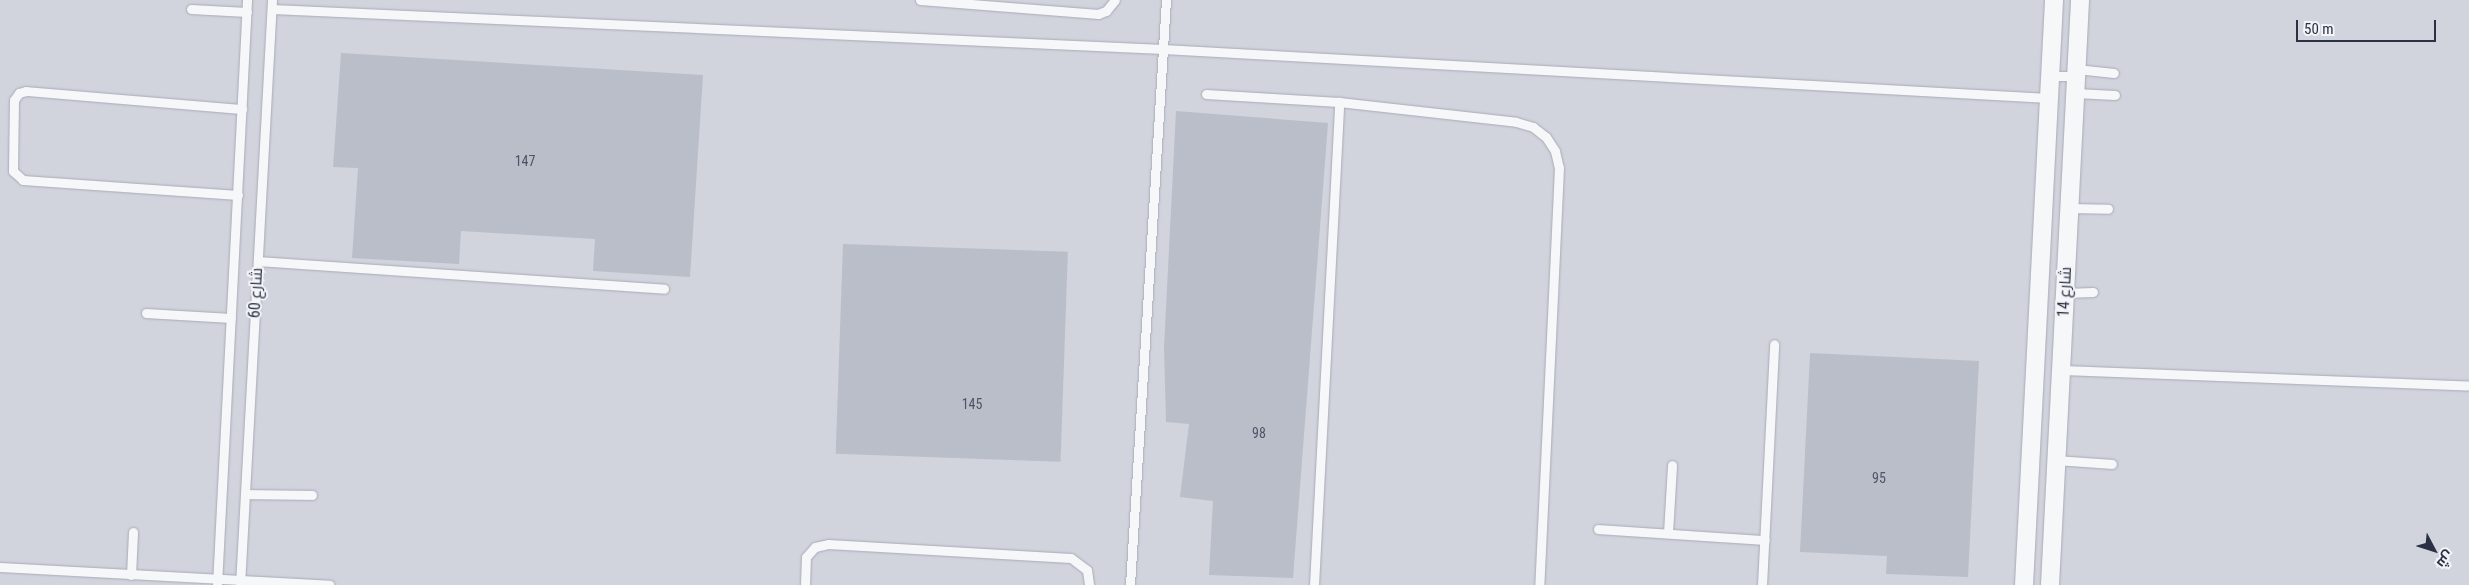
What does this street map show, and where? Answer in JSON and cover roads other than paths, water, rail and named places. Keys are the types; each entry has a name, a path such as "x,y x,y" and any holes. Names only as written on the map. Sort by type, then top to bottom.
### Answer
{"street":[{"name":"شارع 14","path":"2024,585 2054,0"},
{"name":"شارع 14","path":"2050,585 2080,0"}],"lane":[{"name":"شارع 60","path":"217,582 248,0"},
{"path":"920,0 1098,14 1106,11 1115,0"},
{"path":"1130,585 1166,0"},
{"name":"شارع 60","path":"240,583 272,4"},
{"path":"272,4 1163,49 2049,98"},
{"path":"191,9 247,12"},
{"path":"2076,80 2114,73"},
{"path":"2050,76 2076,80 2115,95"},
{"path":"238,195 23,180 13,171 14,100 19,93 26,91 242,109"},
{"path":"1206,94 1339,102 1516,122 1532,127 1546,137 1555,151 1559,168 1539,585"},
{"path":"1314,585 1339,102"},
{"path":"2069,208 2108,209"},
{"path":"258,261 664,289"},
{"path":"2065,293 2094,292"},
{"path":"146,313 231,318"},
{"path":"1762,585 1774,344"},
{"path":"2061,370 2469,386"},
{"path":"2056,460 2112,464"},
{"path":"1668,534 1672,465"},
{"path":"245,494 312,495"},
{"path":"1598,529 1765,540"},
{"path":"130,574 133,532"},
{"path":"804,585 806,557 815,547 828,544 1071,558 1087,570 1089,585"},
{"path":"0,567 130,574 217,582 330,585"}]}
